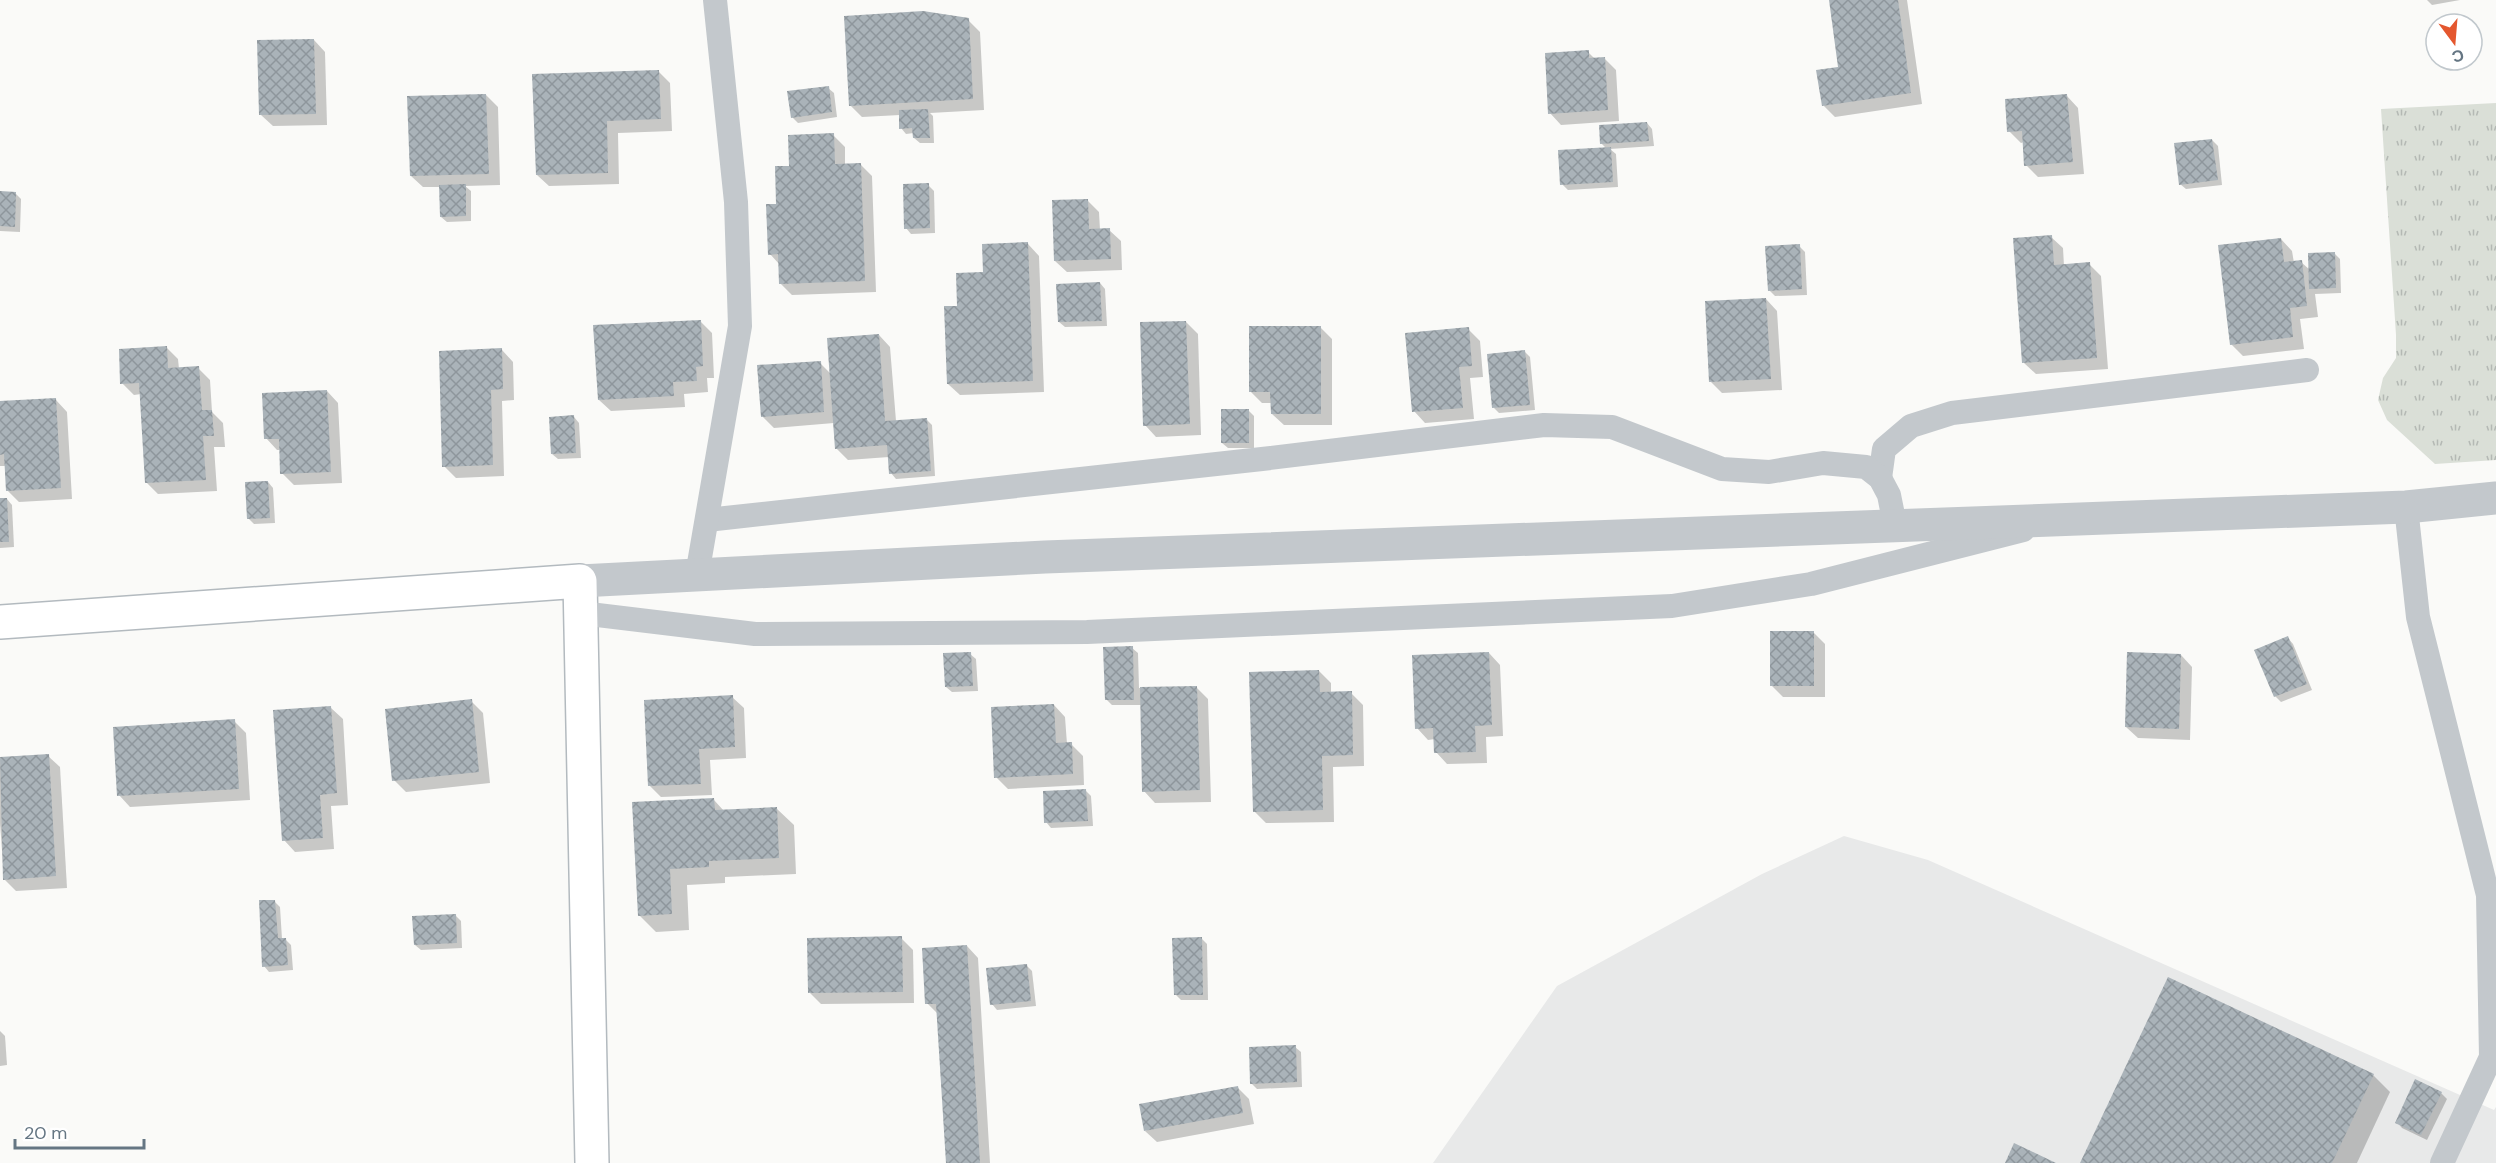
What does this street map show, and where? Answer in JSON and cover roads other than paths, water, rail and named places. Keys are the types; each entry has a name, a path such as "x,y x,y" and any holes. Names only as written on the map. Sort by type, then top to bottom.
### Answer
{"street":[{"path":"0,622 581,597 698,575 1045,557 2406,507 2496,498"},
{"path":"581,597 592,1163"}],"lane":[{"path":"698,575 740,326 736,202 716,0"},
{"path":"1880,478 1884,449 1911,426 1952,413 2307,369"},
{"path":"707,520 1262,459 1544,425 1612,427 1722,469 1768,472 1822,464 1866,466 1880,478 1889,495 1895,525"},
{"path":"2406,507 2418,617 2488,895 2491,1057 2442,1163"},
{"path":"581,597 755,634 1075,633 1672,606 1811,584 2064,519"}]}
